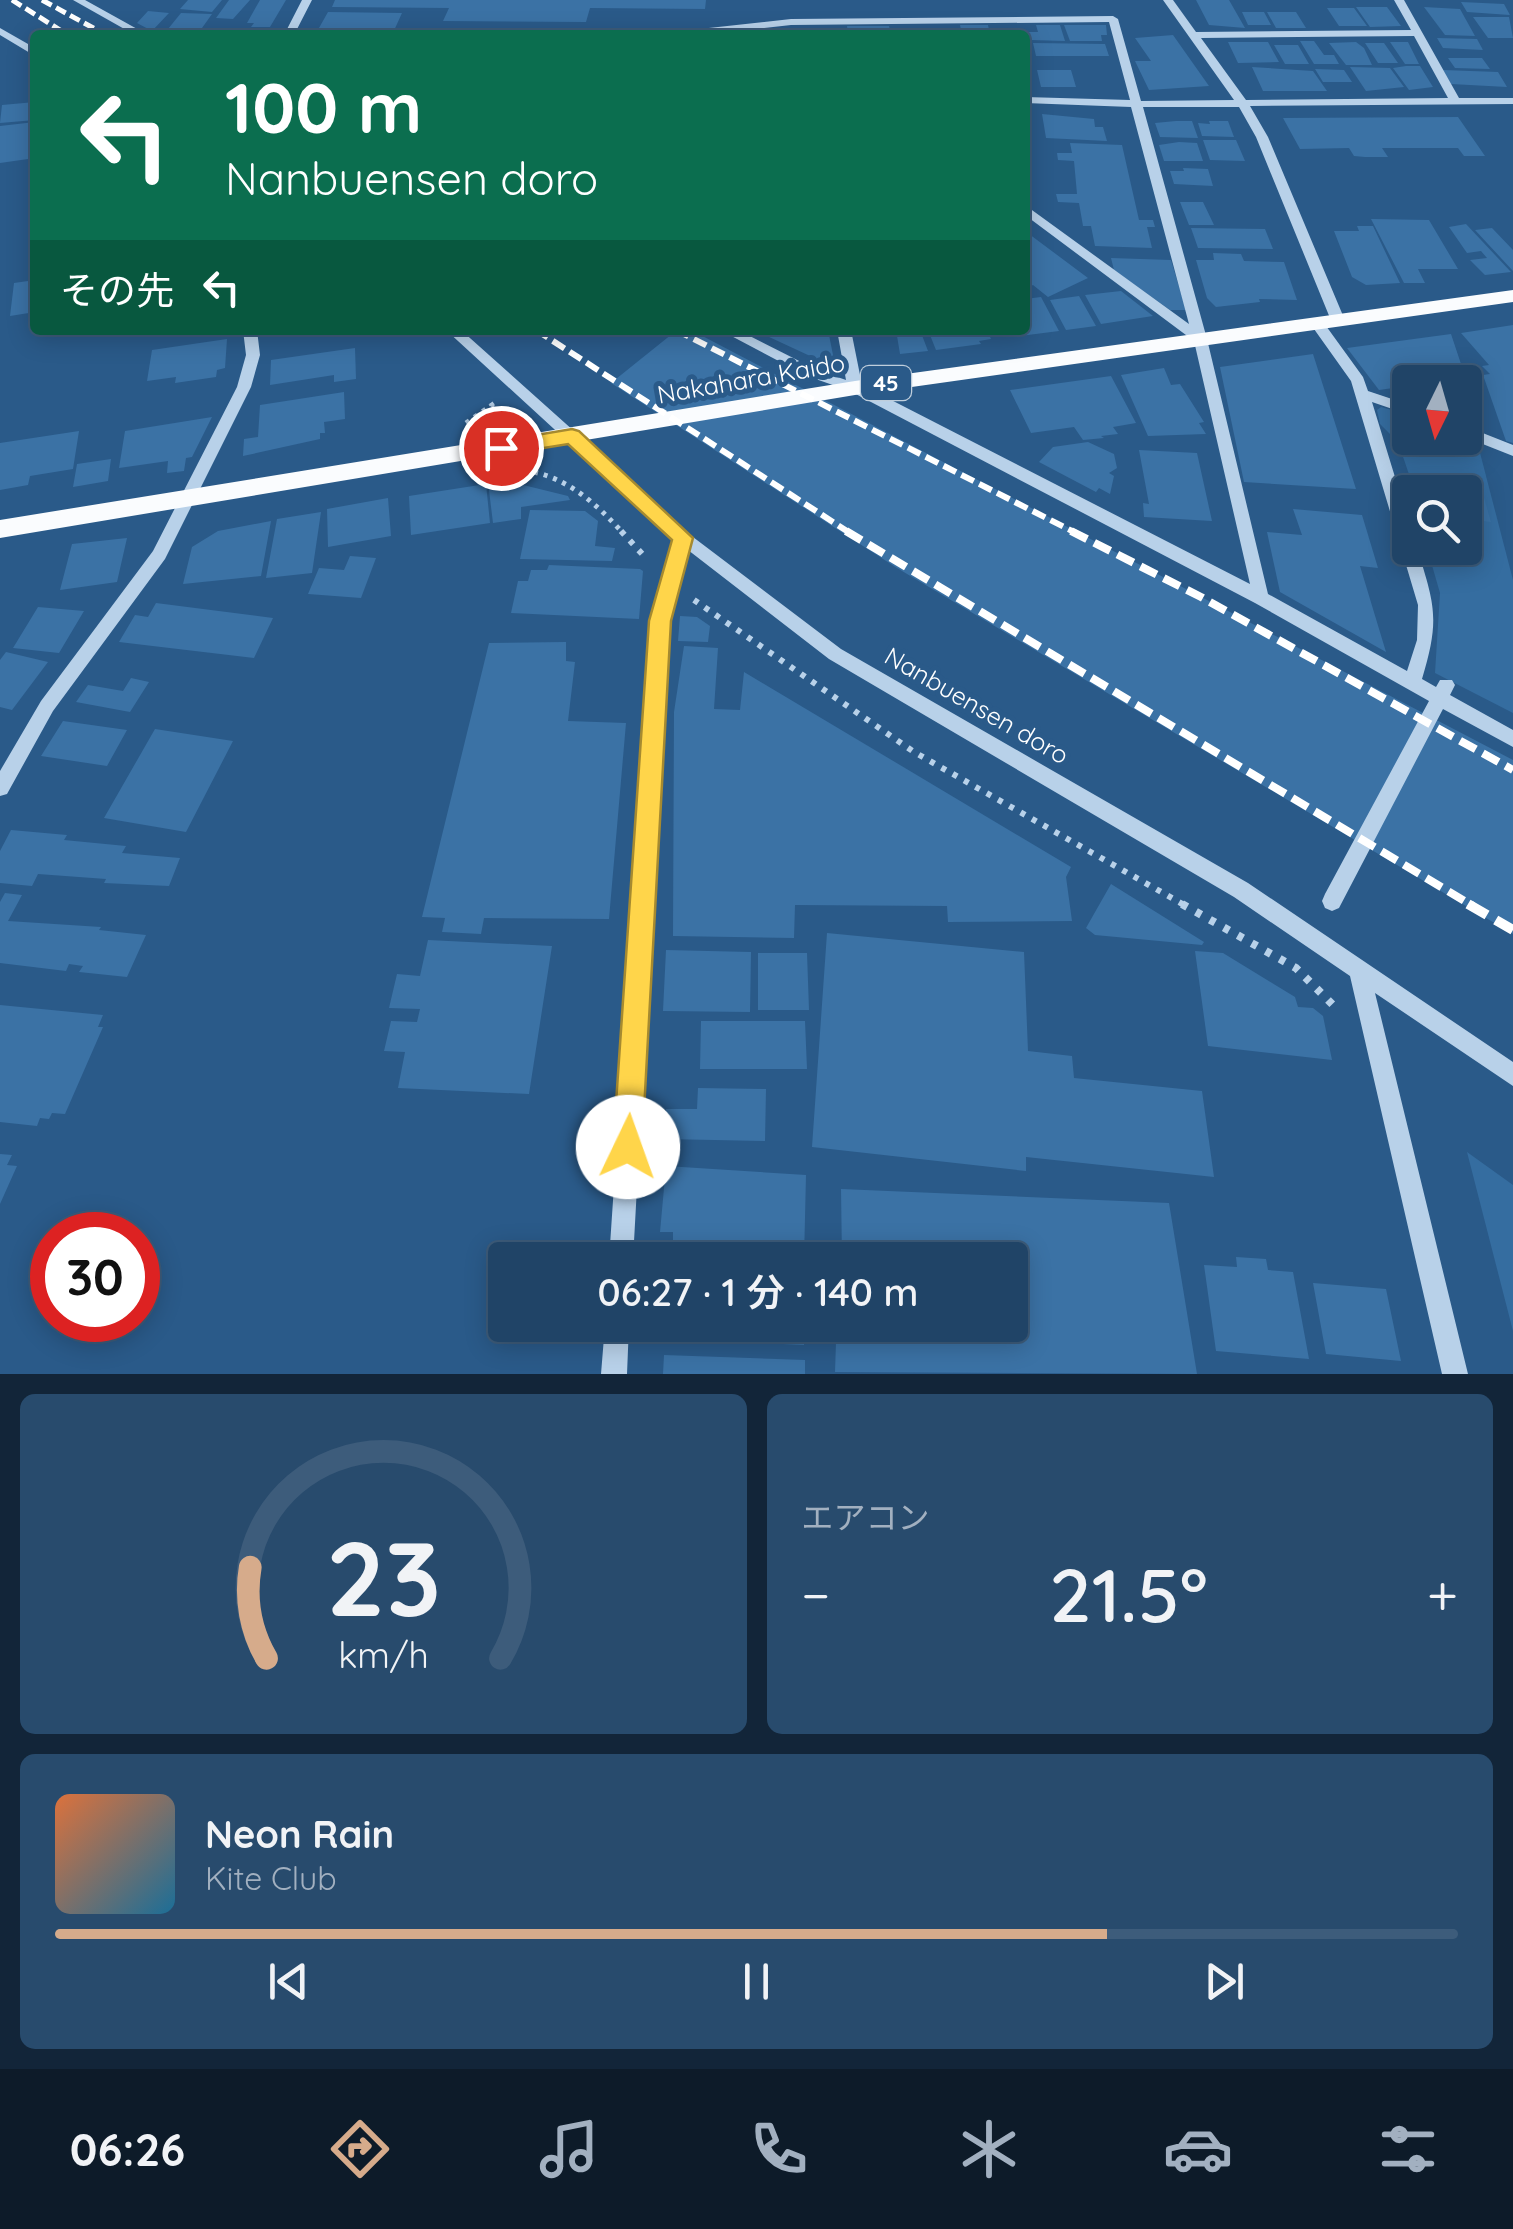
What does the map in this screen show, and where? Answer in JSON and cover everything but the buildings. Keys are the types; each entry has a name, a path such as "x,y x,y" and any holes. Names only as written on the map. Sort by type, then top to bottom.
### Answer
{"main road":[{"name":"Nakahara Kaido","path":"0,530 855,388 1513,296"}],"street":[{"path":"78,0 135,30"},
{"path":"292,30 307,0"},
{"path":"1168,0 1243,104 1262,137 1326,320 1358,380 1426,605 1425,640 1412,683"},
{"path":"1400,0 1456,102"},
{"path":"759,30 825,22 1113,20 1200,340 1261,598"},
{"path":"825,22 829,30"},
{"path":"0,32 30,51"},
{"path":"1195,36 1416,33"},
{"path":"1030,100 1135,104 1513,102"},
{"path":"1030,213 1200,340"},
{"path":"0,788 47,706 159,555 244,387 252,355 250,335"},
{"name":"Nanbuensen doro","path":"459,335 683,538 834,654 1241,890 1513,1075"},
{"path":"737,335 812,373 855,388 1261,598 1412,683 1442,691 1513,739"},
{"path":"845,335 855,388"},
{"path":"1363,394 1392,404"},
{"path":"1482,438 1513,452"},
{"path":"621,1242 660,621 683,538"},
{"path":"1332,901 1442,691"},
{"path":"1359,970 1455,1374"},
{"path":"614,1374 615,1342"}],"path":[{"path":"458,432 492,405 480,392"},
{"path":"526,472 555,475 582,491 645,557"},
{"path":"694,600 914,752 1296,968 1342,1014"}],"shaded area":[{"path":"1381,407 1392,410 1392,436 1380,424 1377,410"},
{"path":"1402,455 1481,455 1513,580 1513,713 1435,673 1440,593 1432,565 1482,565 1482,475 1409,475"},
{"path":"1467,1152 1513,1185 1513,1331"}],"railway":[{"path":"12,0 60,30"},
{"path":"42,0 97,30"},
{"path":"544,335 850,533"},
{"path":"686,335 1076,533"},
{"path":"846,531 1473,906"},
{"path":"1071,531 1201,597 1513,770"},
{"path":"1468,904 1513,930"}],"route":[{"path":"501,448 572,436 683,538 660,621 628,1147"}]}
